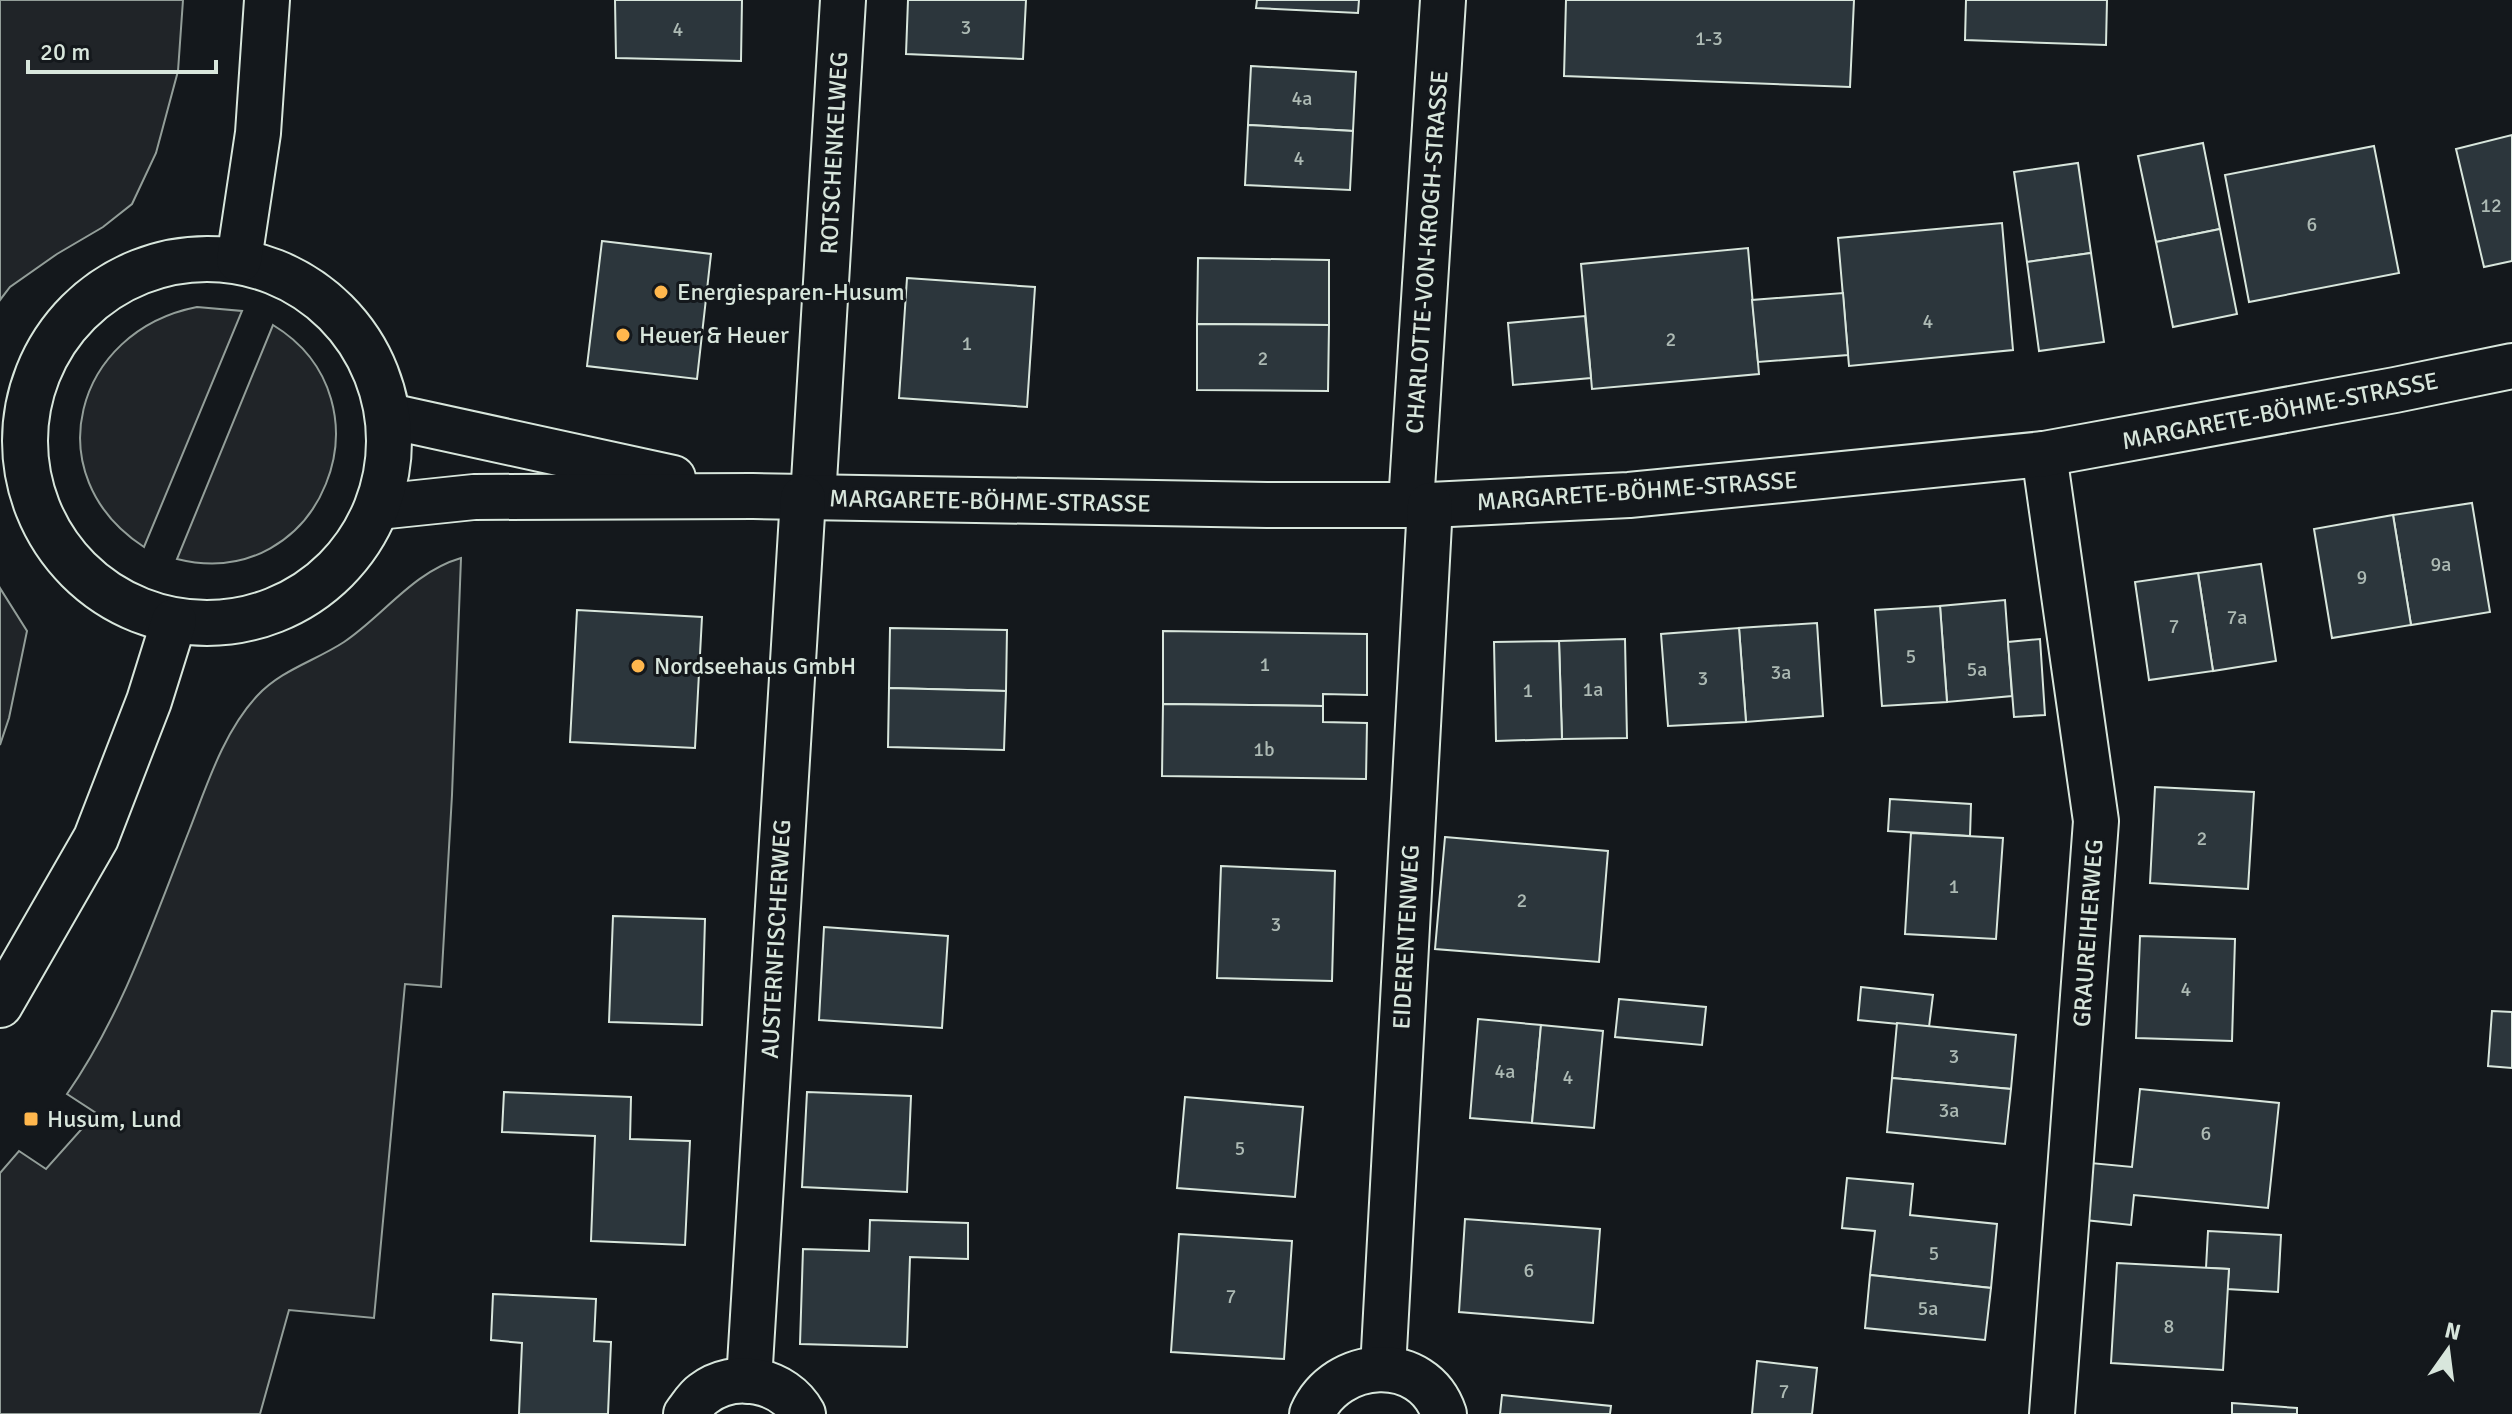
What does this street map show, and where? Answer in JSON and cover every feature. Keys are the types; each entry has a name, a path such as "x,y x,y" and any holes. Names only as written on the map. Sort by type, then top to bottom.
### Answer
{"street":[{"path":"239,260 258,133 267,0"},
{"name":"ROTSCHENKELWEG","path":"808,498 843,0"},
{"name":"CHARLOTTE-VON-KROGH-STRASSE","path":"1420,504 1443,0"},
{"path":"239,260 290,278 338,313 372,360 389,416 389,462 378,507 346,560 297,600 237,622 174,621 115,599 66,559 35,504 24,442 34,380 65,325 112,283 172,261 239,260"},
{"name":"MARGARETE-BÖHME-STRASSE","path":"378,507 474,497 753,496 1130,504 1420,504 1629,495 2044,454 2512,366"},
{"name":"MARGARETE-BÖHME-STRASSE","path":"389,416 753,496"},
{"name":"GRAUREIHERWEG","path":"2044,454 2096,821 2052,1414"},
{"name":"AUSTERNFISCHERWEG","path":"749,1381 808,498"},
{"name":"EIDERENTENWEG","path":"1383,1369 1420,504"},
{"path":"0,1005 96,838 149,701 174,621"},
{"path":"1312,1414 1326,1390 1346,1376 1369,1369 1391,1369 1412,1376 1430,1390 1444,1414"},
{"path":"686,1414 702,1395 722,1384 749,1381 766,1383 785,1393 803,1414"}],"shaded area":[{"path":"0,0 183,0 178,71 156,153 132,204 103,227 10,287 0,300"},
{"path":"197,307 242,311 144,547 110,517 89,483 80,446 84,409 97,375 122,345 155,321"},
{"path":"273,325 311,358 331,399 336,442 326,484 304,521 270,548 228,562 177,559"},
{"path":"461,558 441,987 405,984 374,1318 289,1310 260,1414 0,1414 0,1173 19,1151 46,1169 96,1113 67,1094 121,1000 225,743 245,711 266,687 287,672 344,642 428,573"},
{"path":"0,588 27,631 9,718 0,745"}],"building":[{"path":"615,0 742,0 741,61 616,58"},
{"path":"908,0 1026,0 1023,59 906,54"},
{"path":"1257,0 1359,0 1358,13 1256,8"},
{"path":"1566,0 1854,0 1850,87 1564,76"},
{"path":"1966,0 2107,0 2106,45 1965,40"},
{"path":"1251,66 1356,72 1353,131 1248,125"},
{"path":"1248,125 1353,131 1350,190 1245,185"},
{"path":"2512,135 2512,261 2484,267 2456,149"},
{"path":"2203,143 2220,229 2156,242 2138,156"},
{"path":"2374,146 2399,273 2249,302 2225,175"},
{"path":"2078,163 2091,253 2027,262 2014,172"},
{"path":"2002,223 2013,350 1849,366 1838,238"},
{"path":"2220,229 2237,314 2173,327 2156,242"},
{"path":"602,241 711,254 697,379 587,366"},
{"path":"1748,248 1759,374 1592,389 1581,264"},
{"path":"2091,253 2104,342 2039,351 2027,262"},
{"path":"1198,258 1329,260 1329,325 1197,324"},
{"path":"907,278 1035,287 1027,407 899,398"},
{"path":"1843,293 1848,355 1758,362 1752,300"},
{"path":"1585,316 1591,378 1513,385 1508,323"},
{"path":"1197,324 1329,325 1328,391 1197,390"},
{"path":"2472,503 2490,612 2411,625 2393,515"},
{"path":"2393,515 2411,625 2332,638 2314,529"},
{"path":"2261,564 2276,661 2213,671 2198,573"},
{"path":"2198,573 2213,671 2149,680 2135,582"},
{"path":"2005,600 2012,696 1947,702 1940,606"},
{"path":"1940,606 1947,702 1882,706 1875,610"},
{"path":"577,610 702,617 695,748 570,742"},
{"path":"1817,623 1823,716 1746,722 1739,628"},
{"path":"890,628 1007,630 1006,691 889,688"},
{"path":"1739,628 1746,722 1668,726 1661,634"},
{"path":"1163,631 1367,634 1367,695 1323,694 1323,706 1163,704"},
{"path":"1625,639 1627,738 1562,739 1559,641"},
{"path":"2040,639 2045,715 2014,717 2008,642"},
{"path":"1559,641 1562,739 1496,741 1494,642"},
{"path":"889,688 1006,691 1004,750 888,747"},
{"path":"1163,704 1323,706 1323,722 1367,723 1366,779 1162,776"},
{"path":"2155,787 2254,792 2248,889 2150,883"},
{"path":"1890,799 1971,804 1970,836 1888,831"},
{"path":"1911,833 2003,838 1996,939 1905,934"},
{"path":"1445,837 1608,851 1599,962 1435,949"},
{"path":"1221,866 1335,871 1332,981 1217,978"},
{"path":"613,916 705,919 702,1025 609,1022"},
{"path":"824,927 948,936 942,1028 819,1020"},
{"path":"2140,936 2235,939 2232,1041 2136,1038"},
{"path":"1861,987 1933,995 1929,1027 1858,1020"},
{"path":"1619,999 1706,1007 1702,1045 1615,1037"},
{"path":"2492,1011 2512,1012 2512,1068 2488,1066"},
{"path":"1478,1019 1541,1025 1532,1123 1470,1118"},
{"path":"1897,1023 2016,1035 2011,1089 1892,1078"},
{"path":"1541,1025 1603,1031 1594,1128 1532,1123"},
{"path":"1892,1078 2011,1089 2005,1144 1887,1132"},
{"path":"2140,1089 2279,1103 2268,1208 2134,1195 2131,1225 2085,1220 2091,1163 2132,1167"},
{"path":"504,1092 631,1097 630,1139 690,1141 685,1245 591,1241 595,1136 502,1132"},
{"path":"807,1092 911,1096 907,1192 802,1187"},
{"path":"1185,1097 1303,1107 1295,1197 1177,1188"},
{"path":"1847,1178 1913,1184 1910,1215 1997,1224 1991,1288 1870,1275 1875,1231 1842,1228"},
{"path":"1465,1219 1600,1229 1593,1323 1459,1312"},
{"path":"870,1220 968,1223 968,1259 910,1257 907,1347 800,1344 803,1249 869,1251"},
{"path":"2208,1231 2281,1235 2278,1292 2227,1289 2229,1269 2206,1268"},
{"path":"1179,1234 1292,1241 1284,1359 1171,1352"},
{"path":"2117,1263 2229,1269 2223,1370 2111,1363"},
{"path":"1870,1275 1991,1288 1985,1340 1865,1328"},
{"path":"493,1294 596,1299 594,1341 611,1342 608,1414 519,1414 522,1343 491,1340"},
{"path":"1757,1361 1817,1368 1812,1414 1752,1414"},
{"path":"1502,1395 1611,1406 1610,1414 1500,1414"},
{"path":"2232,1403 2297,1408 2297,1414 2232,1414"}],"place":[{"name":"Energiesparen-Husum","path":"661,292"},
{"name":"Heuer & Heuer","path":"623,335"},
{"name":"Nordseehaus GmbH","path":"638,666"},
{"name":"Husum, Lund","path":"31,1119"}]}
